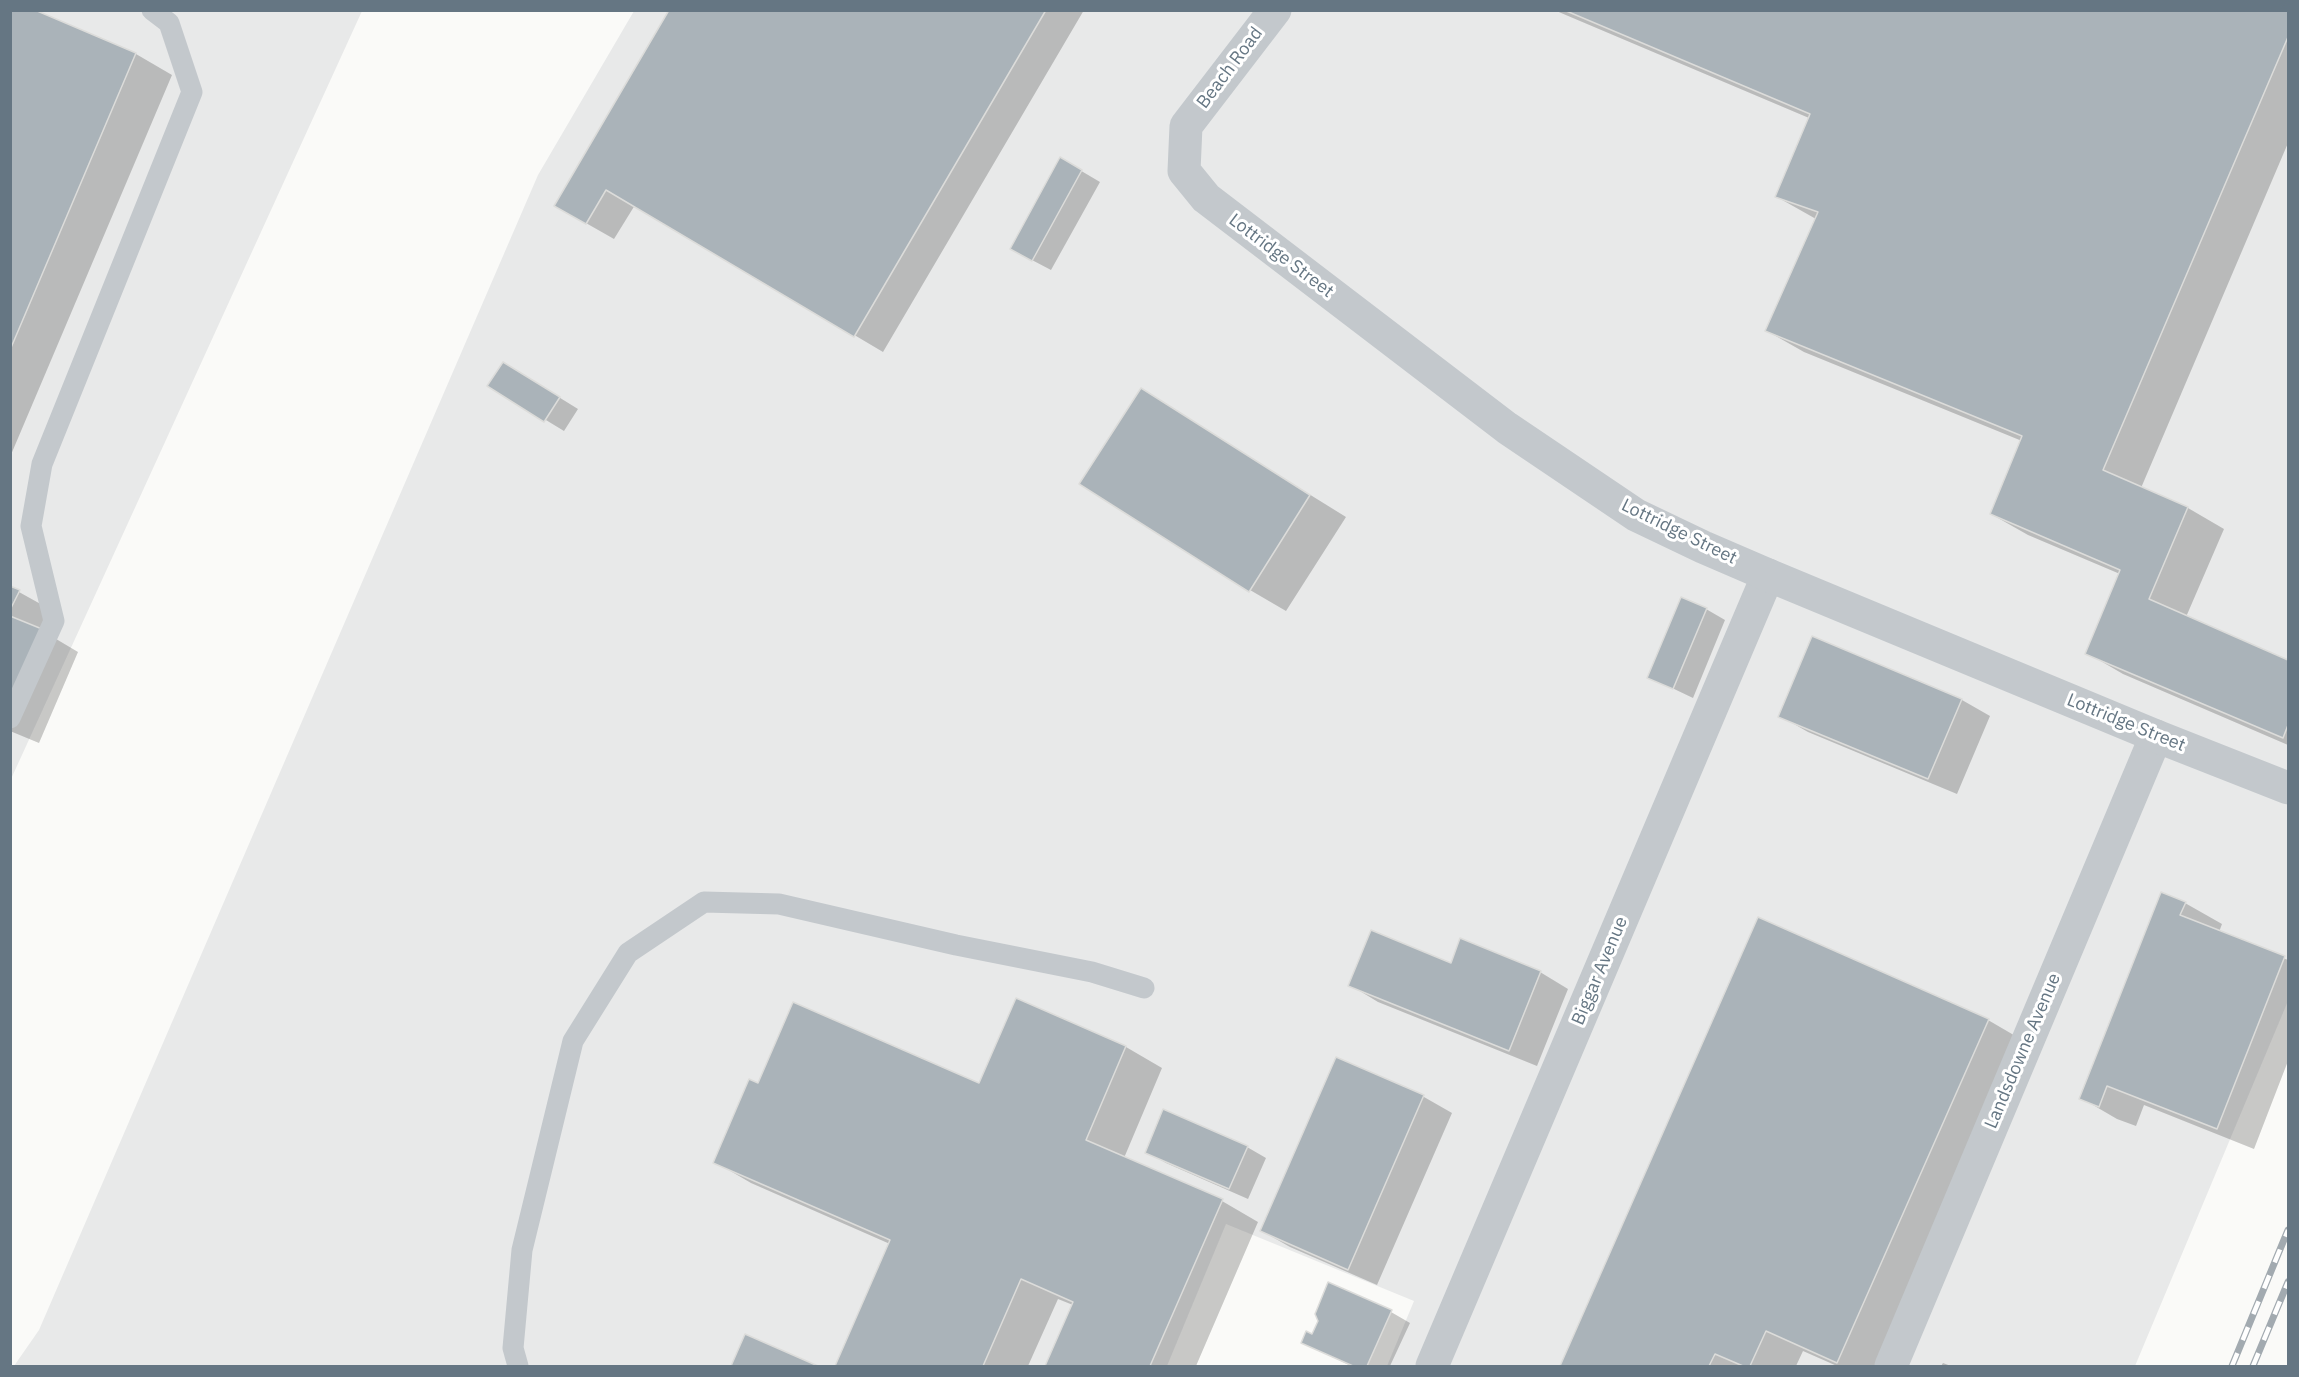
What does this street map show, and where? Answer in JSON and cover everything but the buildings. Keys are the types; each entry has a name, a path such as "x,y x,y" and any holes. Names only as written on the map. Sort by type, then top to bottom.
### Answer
{"street":[{"name":"Beach Road","path":"1186,126 1275,10"},
{"name":"Lottridge Street","path":"1186,126 1184,171 1215,206 1507,428 1626,508 1703,547 1768,575 2156,736 2289,788"},
{"name":"Biggar Avenue","path":"1432,1366 1768,575"},
{"name":"Landsdowne Avenue","path":"1891,1366 2156,736"}],"lane":[{"path":"10,718 54,621 31,526 42,464 192,92 169,23 152,10"},
{"path":"518,1366 513,1348 522,1250 573,1041 628,953 704,902 779,904 956,945 1092,972 1144,988"}],"shaded area":[{"path":"11,11 362,11 11,779"},
{"path":"634,11 2288,11 2288,1001 2135,1366 1387,1366 1414,1301 1226,1224 1167,1366 14,1366 39,1330 538,175"}],"railway":[{"path":"2232,1366 2288,1230"},
{"path":"2253,1366 2288,1282"}]}
